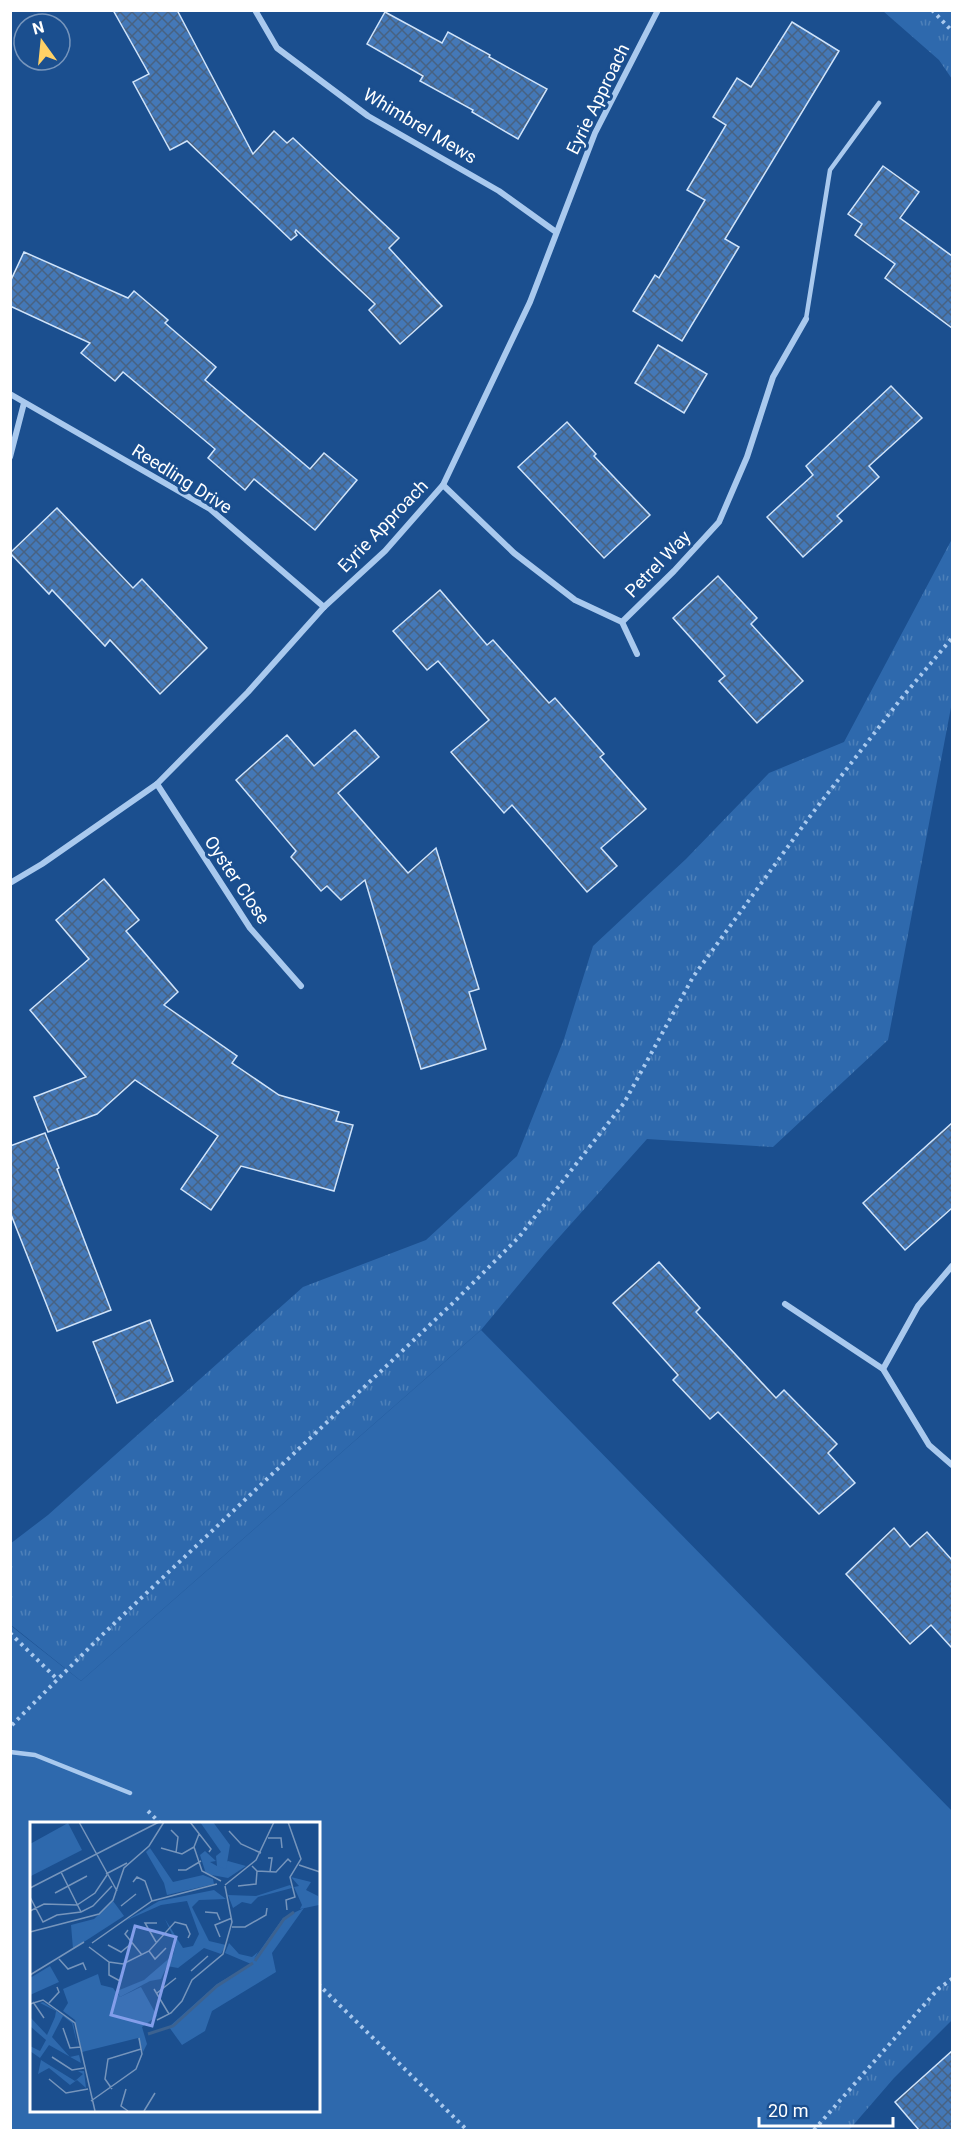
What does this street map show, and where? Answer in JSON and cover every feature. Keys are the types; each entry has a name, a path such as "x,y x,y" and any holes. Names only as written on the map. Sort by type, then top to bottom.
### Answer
{"street":[{"name":"Whimbrel Mews","path":"255,10 277,48 368,116 499,191 556,232"},
{"name":"Eyrie Approach","path":"10,883 42,864 157,784 248,692 324,607 385,551 442,485 530,302 595,133 658,10"},
{"name":"Petrel Way","path":"442,485 514,554 574,600 622,621 674,571 719,522 747,457 773,377 806,319"},
{"name":"Reedling Drive","path":"10,394 210,509 324,607"},
{"path":"10,457 24,404"},
{"path":"622,621 637,654"},
{"name":"Oyster Close","path":"157,784 250,928 301,986"},
{"path":"883,1369 918,1306 952,1266"},
{"path":"785,1304 883,1369 929,1445 952,1465"}],"lane":[{"path":"806,319 830,170 879,103"},
{"path":"10,1752 35,1755 130,1793"}],"path":[{"path":"932,10 952,31"},
{"path":"10,1727 100,1637 519,1237 624,1103 693,977 811,815 900,700 952,638"},
{"path":"10,1633 58,1680"},
{"path":"813,2130 938,1989 952,1979"},
{"path":"320,1986 467,2130"}],"green space":[{"path":"883,11 952,11 952,79 939,60"},
{"path":"952,539 952,702 888,1040 773,1147 647,1139 545,1253 481,1330 81,1681 11,1625 10,1544 48,1515 303,1287 426,1240 517,1156 564,1039 593,946 686,859 769,773 844,742"},
{"path":"481,1330 952,1811 952,1979 938,1989 814,2130 11,2130 10,1625 81,1681"},
{"path":"952,1979 952,2020 894,2078 849,2130 814,2130 938,1989"}],"building":[{"path":"113,10 177,10 253,154 274,131 287,143 293,138 399,238 389,248 442,306 400,344 369,310 375,304 296,230 297,235 291,240 187,141 170,150 133,82 149,74"},
{"path":"385,12 442,43 448,32 547,89 518,139 472,112 473,110 420,81 423,76 367,44"},
{"path":"792,22 839,51 725,239 739,247 682,341 633,311 655,275 659,278 705,200 687,190 726,125 713,117 737,78 751,87"},
{"path":"883,166 919,192 900,218 952,256 952,328 885,278 895,264 855,235 862,224 848,214"},
{"path":"24,252 128,298 134,291 168,320 165,323 216,367 205,380 310,469 324,453 357,480 315,530 254,479 245,490 208,458 215,449 123,372 115,381 81,353 90,343 10,306 10,282"},
{"path":"658,345 707,374 684,413 635,383"},
{"path":"891,386 922,418 869,466 879,477 837,516 842,521 803,557 767,517 813,475 806,466"},
{"path":"567,422 596,454 594,456 650,515 604,558 518,467"},
{"path":"57,508 133,588 142,579 207,648 160,694 110,640 105,646 52,590 49,594 10,553"},
{"path":"718,576 757,618 751,624 803,681 757,723 719,681 725,676 673,618"},
{"path":"440,590 487,645 493,640 549,703 555,698 604,754 600,757 646,809 601,848 617,866 587,892 512,805 504,813 451,752 489,720 438,661 427,670 393,631"},
{"path":"355,730 379,757 338,793 408,873 436,848 479,989 469,992 486,1049 421,1069 365,880 341,900 327,886 321,891 291,857 296,851 236,780 287,735 314,766"},
{"path":"104,879 139,920 126,931 178,992 164,1005 237,1056 232,1063 279,1095 339,1112 336,1121 353,1125 334,1191 241,1166 211,1210 181,1189 218,1136 135,1080 97,1114 48,1132 34,1097 86,1077 30,1010 89,959 56,920"},
{"path":"952,1123 952,1208 905,1250 863,1203"},
{"path":"45,1133 111,1310 57,1331 10,1212 10,1146"},
{"path":"659,1262 700,1308 696,1312 776,1398 784,1390 837,1444 828,1453 855,1483 819,1514 718,1412 710,1419 673,1380 678,1375 613,1303"},
{"path":"150,1320 173,1381 117,1403 93,1342"},
{"path":"894,1528 910,1547 927,1532 952,1560 952,1648 931,1625 910,1644 846,1574"},
{"path":"952,2051 952,2130 919,2130 895,2102"}]}
